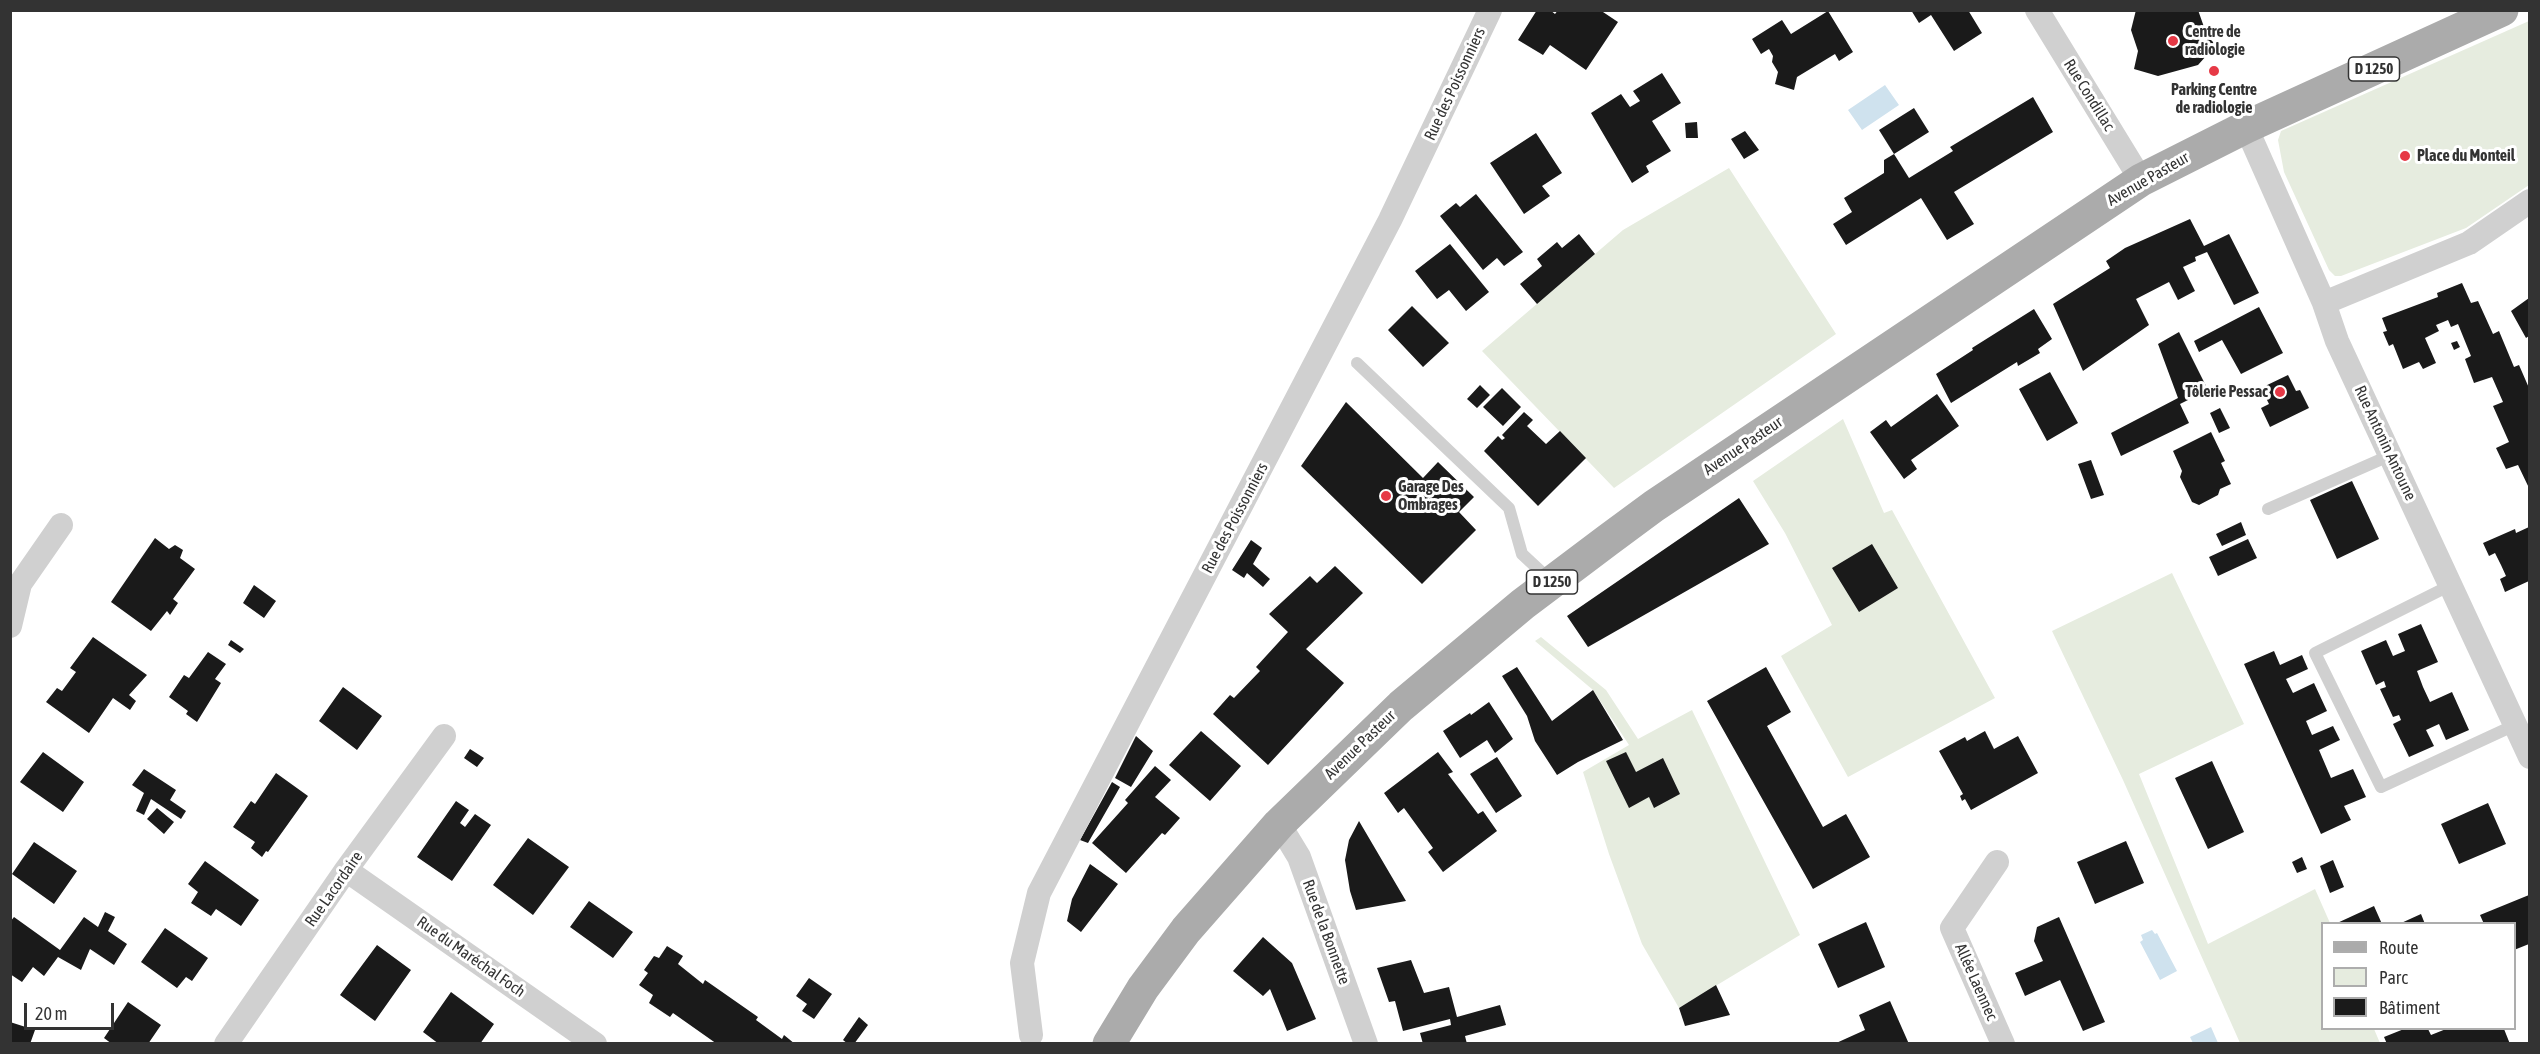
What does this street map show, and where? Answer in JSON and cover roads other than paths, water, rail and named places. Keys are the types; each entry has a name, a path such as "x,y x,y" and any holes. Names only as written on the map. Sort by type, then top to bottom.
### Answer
{"main road":[{"name":"Avenue Pasteur","path":"1109,1044 1143,988 1186,930 1279,824 1401,706 1522,604 1654,506 2141,180 2246,127 2502,10"}],"street":[{"name":"Rue des Poissonniers","path":"1031,1035 1022,963 1039,893 1390,220 1490,10"},
{"name":"Rue Condillac","path":"2037,10 2141,180"},
{"name":"Rue Antonin Antoune","path":"2246,127 2324,303 2337,341 2529,757"},
{"path":"2324,303 2469,243 2529,201"},
{"path":"10,626 20,584 61,525"},
{"name":"Rue Lacordaire","path":"226,1044 346,870 444,736"},
{"name":"Rue de la Bonnette","path":"1279,824 1299,857 1366,1044"},
{"name":"Allée Laennec","path":"1997,862 1952,928 2003,1044"},
{"name":"Rue du Maréchal Foch","path":"346,870 595,1044"}],"lane":[{"path":"1357,363 1509,508 1522,554 1552,582"},
{"path":"2268,510 2391,455"},
{"path":"2451,585 2315,654 2381,787 2515,725"}],"water":[{"path":"1885,85 1899,105 1862,130 1848,110"},
{"path":"2152,930 2155,934 2157,933 2177,971 2160,980 2140,942 2143,940 2141,935"},
{"path":"2211,1027 2218,1043 2193,1043 2190,1037"}],"place":[{"name":"Centre de radiologie","path":"2173,41"},
{"name":"Parking Centre de radiologie","path":"2214,71"},
{"name":"Place du Monteil","path":"2405,156"},
{"name":"Tôlerie Pessac","path":"2280,392"},
{"name":"Garage Des Ombrages","path":"1386,496"}]}
